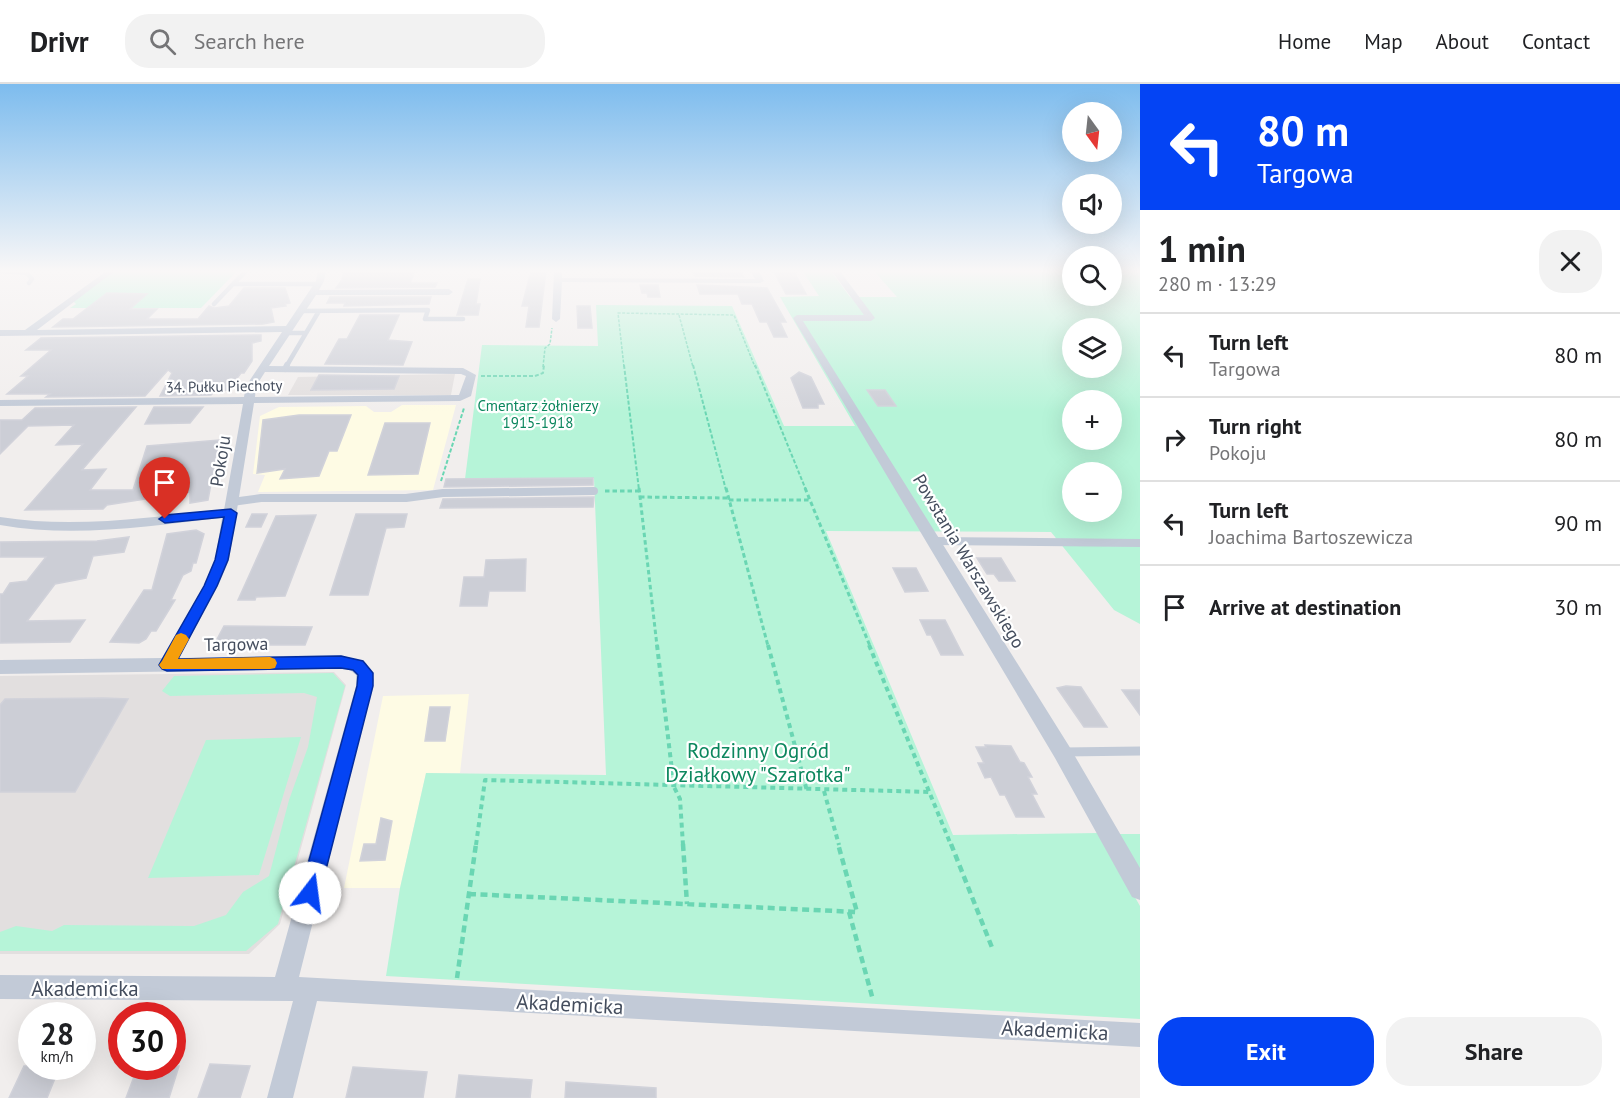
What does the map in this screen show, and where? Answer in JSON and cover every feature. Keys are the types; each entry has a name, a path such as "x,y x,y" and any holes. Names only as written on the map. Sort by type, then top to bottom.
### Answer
{"street":[{"path":"27,333 48,317"},
{"name":"Pokoju","path":"167,665 211,586 222,560 251,386 297,317"},
{"name":"Powstania Warszawskiego","path":"870,317 797,318 1062,752 1140,889"},
{"path":"0,333 287,331"},
{"path":"261,369 463,371 471,376 466,396 454,399"},
{"name":"34. Pułku Piechoty","path":"0,403 454,399"},
{"path":"0,521 42,527 84,527 231,507"},
{"name":"Targowa","path":"0,667 341,662 351,663 362,669 365,673 365,686 296,989"},
{"name":"Akademicka","path":"0,987 296,989 1140,1035"},
{"path":"280,1098 296,989"}],"lane":[{"path":"285,369 315,317"},
{"path":"426,317 464,319"},
{"path":"287,331 306,333"},
{"path":"231,507 261,498 406,498 437,494 594,491"},
{"path":"934,541 1140,543"},
{"path":"1062,752 1140,751"}],"path":[{"path":"619,317 674,787 680,799 687,904"},
{"path":"680,317 807,791"},
{"path":"735,317 993,950"},
{"path":"471,376 535,376 543,373 545,348 550,344 552,321 556,320"},
{"path":"437,494 465,405 454,399"},
{"path":"594,491 639,491"},
{"path":"640,497 810,500"},
{"path":"454,997 485,780 807,791 930,792"},
{"path":"468,897 857,912 824,791"},
{"path":"849,912 878,1020"}],"shaded area":[{"path":"455,374 451,395 288,395 298,377"},
{"path":"402,405 456,405 433,490 258,492 265,475 253,474 260,416 279,407 366,406 374,412 391,412"},
{"path":"334,672 346,685 280,924 249,954 0,954 0,676"},
{"path":"469,694 460,773 426,773 400,888 344,888 383,696"}],"green space":[{"path":"597,317 737,317 784,426 855,426 792,317 1140,317 1140,624 1114,610 1051,532 826,531 953,835 1098,833 1140,906 1140,1019 386,976 400,888 426,773 606,775 594,478 465,479 482,345 598,346"},
{"path":"333,673 345,686 278,924 246,951 0,951 0,932 16,926 52,931 64,925 194,926 226,915 243,892 269,876 289,800 308,747 317,697 304,693 170,696 162,691 174,676"},
{"path":"301,737 259,875 148,878 206,740"},
{"path":"1115,834 1140,834 1140,876"}],"building":[{"path":"75,317 273,317 274,322 53,327 63,319"},
{"path":"359,317 398,317 388,340 412,342 403,365 325,364 339,339 347,339"},
{"path":"527,317 540,317 539,327 526,327"},
{"path":"578,317 591,317 592,328 578,328"},
{"path":"758,317 783,317 786,322 780,322 787,337 774,337 767,322 760,322"},
{"path":"261,335 261,341 252,343 252,361 244,373 241,373 228,390 214,392 211,395 160,396 172,373 168,370 145,396 46,397 50,394 7,394 28,376 21,376 51,350 26,350 41,338"},
{"path":"799,372 811,377 824,404 818,404 818,408 803,408 791,378"},
{"path":"319,375 399,376 394,389 311,390"},
{"path":"867,390 885,390 896,406 878,406"},
{"path":"136,407 82,470 106,469 90,490 133,490 147,446 219,440 208,500 190,503 190,492 107,505 103,509 25,510 83,444 56,445 74,425 28,426 0,454 0,420 22,420 35,408"},
{"path":"154,407 203,407 190,423 145,424"},
{"path":"299,415 351,415 337,451 329,451 319,476 280,479 285,469 257,473 263,420"},
{"path":"385,423 430,423 418,474 368,475"},
{"path":"593,478 593,485 444,487 446,479"},
{"path":"594,497 593,507 440,508 443,499"},
{"path":"252,514 267,514 261,527 246,527"},
{"path":"356,514 407,514 404,527 386,528 368,595 330,595"},
{"path":"316,515 285,596 238,600 276,516"},
{"path":"196,530 204,534 196,563 193,563 191,571 183,575 171,600 175,600 156,631 151,631 146,639 139,643 110,642 144,590 152,590 167,534"},
{"path":"129,537 124,552 93,556 86,578 55,584 27,621 85,620 70,642 0,643 0,594 3,594 10,583 27,581 46,557 0,557 0,542 97,541"},
{"path":"977,558 1001,558 1015,581 999,581 994,574 987,574"},
{"path":"526,559 525,591 489,591 487,606 460,606 464,577 484,577 486,560"},
{"path":"893,568 916,568 928,591 905,592"},
{"path":"920,620 945,620 963,655 941,655"},
{"path":"224,626 312,627 305,645 214,645"},
{"path":"1081,687 1107,727 1084,727 1057,688"},
{"path":"1122,690 1140,690 1140,715"},
{"path":"5,699 128,699 75,792 0,792 0,705"},
{"path":"430,707 450,707 445,741 425,741"},
{"path":"985,745 1011,746 1032,777 1028,777 1037,794 1032,794 1044,817 1016,817 1005,795 1000,795 991,777 985,778 978,763 984,763 976,747 986,747"},
{"path":"381,818 392,821 385,860 360,861 364,844 376,844"},
{"path":"210,1064 250,1066 240,1098 198,1098"},
{"path":"353,1067 427,1072 423,1098 346,1098"},
{"path":"459,1075 532,1080 530,1098 456,1098"},
{"path":"18,1079 54,1080 47,1098 9,1098"},
{"path":"133,1080 175,1080 169,1098 126,1098"},
{"path":"566,1082 656,1088 656,1098 565,1098"}],"slow traffic":[{"path":"181,639 167,665 270,663"}],"route":[{"path":"165,519 231,513 222,560 211,586 167,665 341,662 357,665 365,673 365,686 310,893"}],"park label":[{"name":"Cmentarz żołnierzy 1915-1918","path":"538,414"},
{"name":"Rodzinny Ogród Działkowy \"Szarotka\"","path":"758,762"}]}
